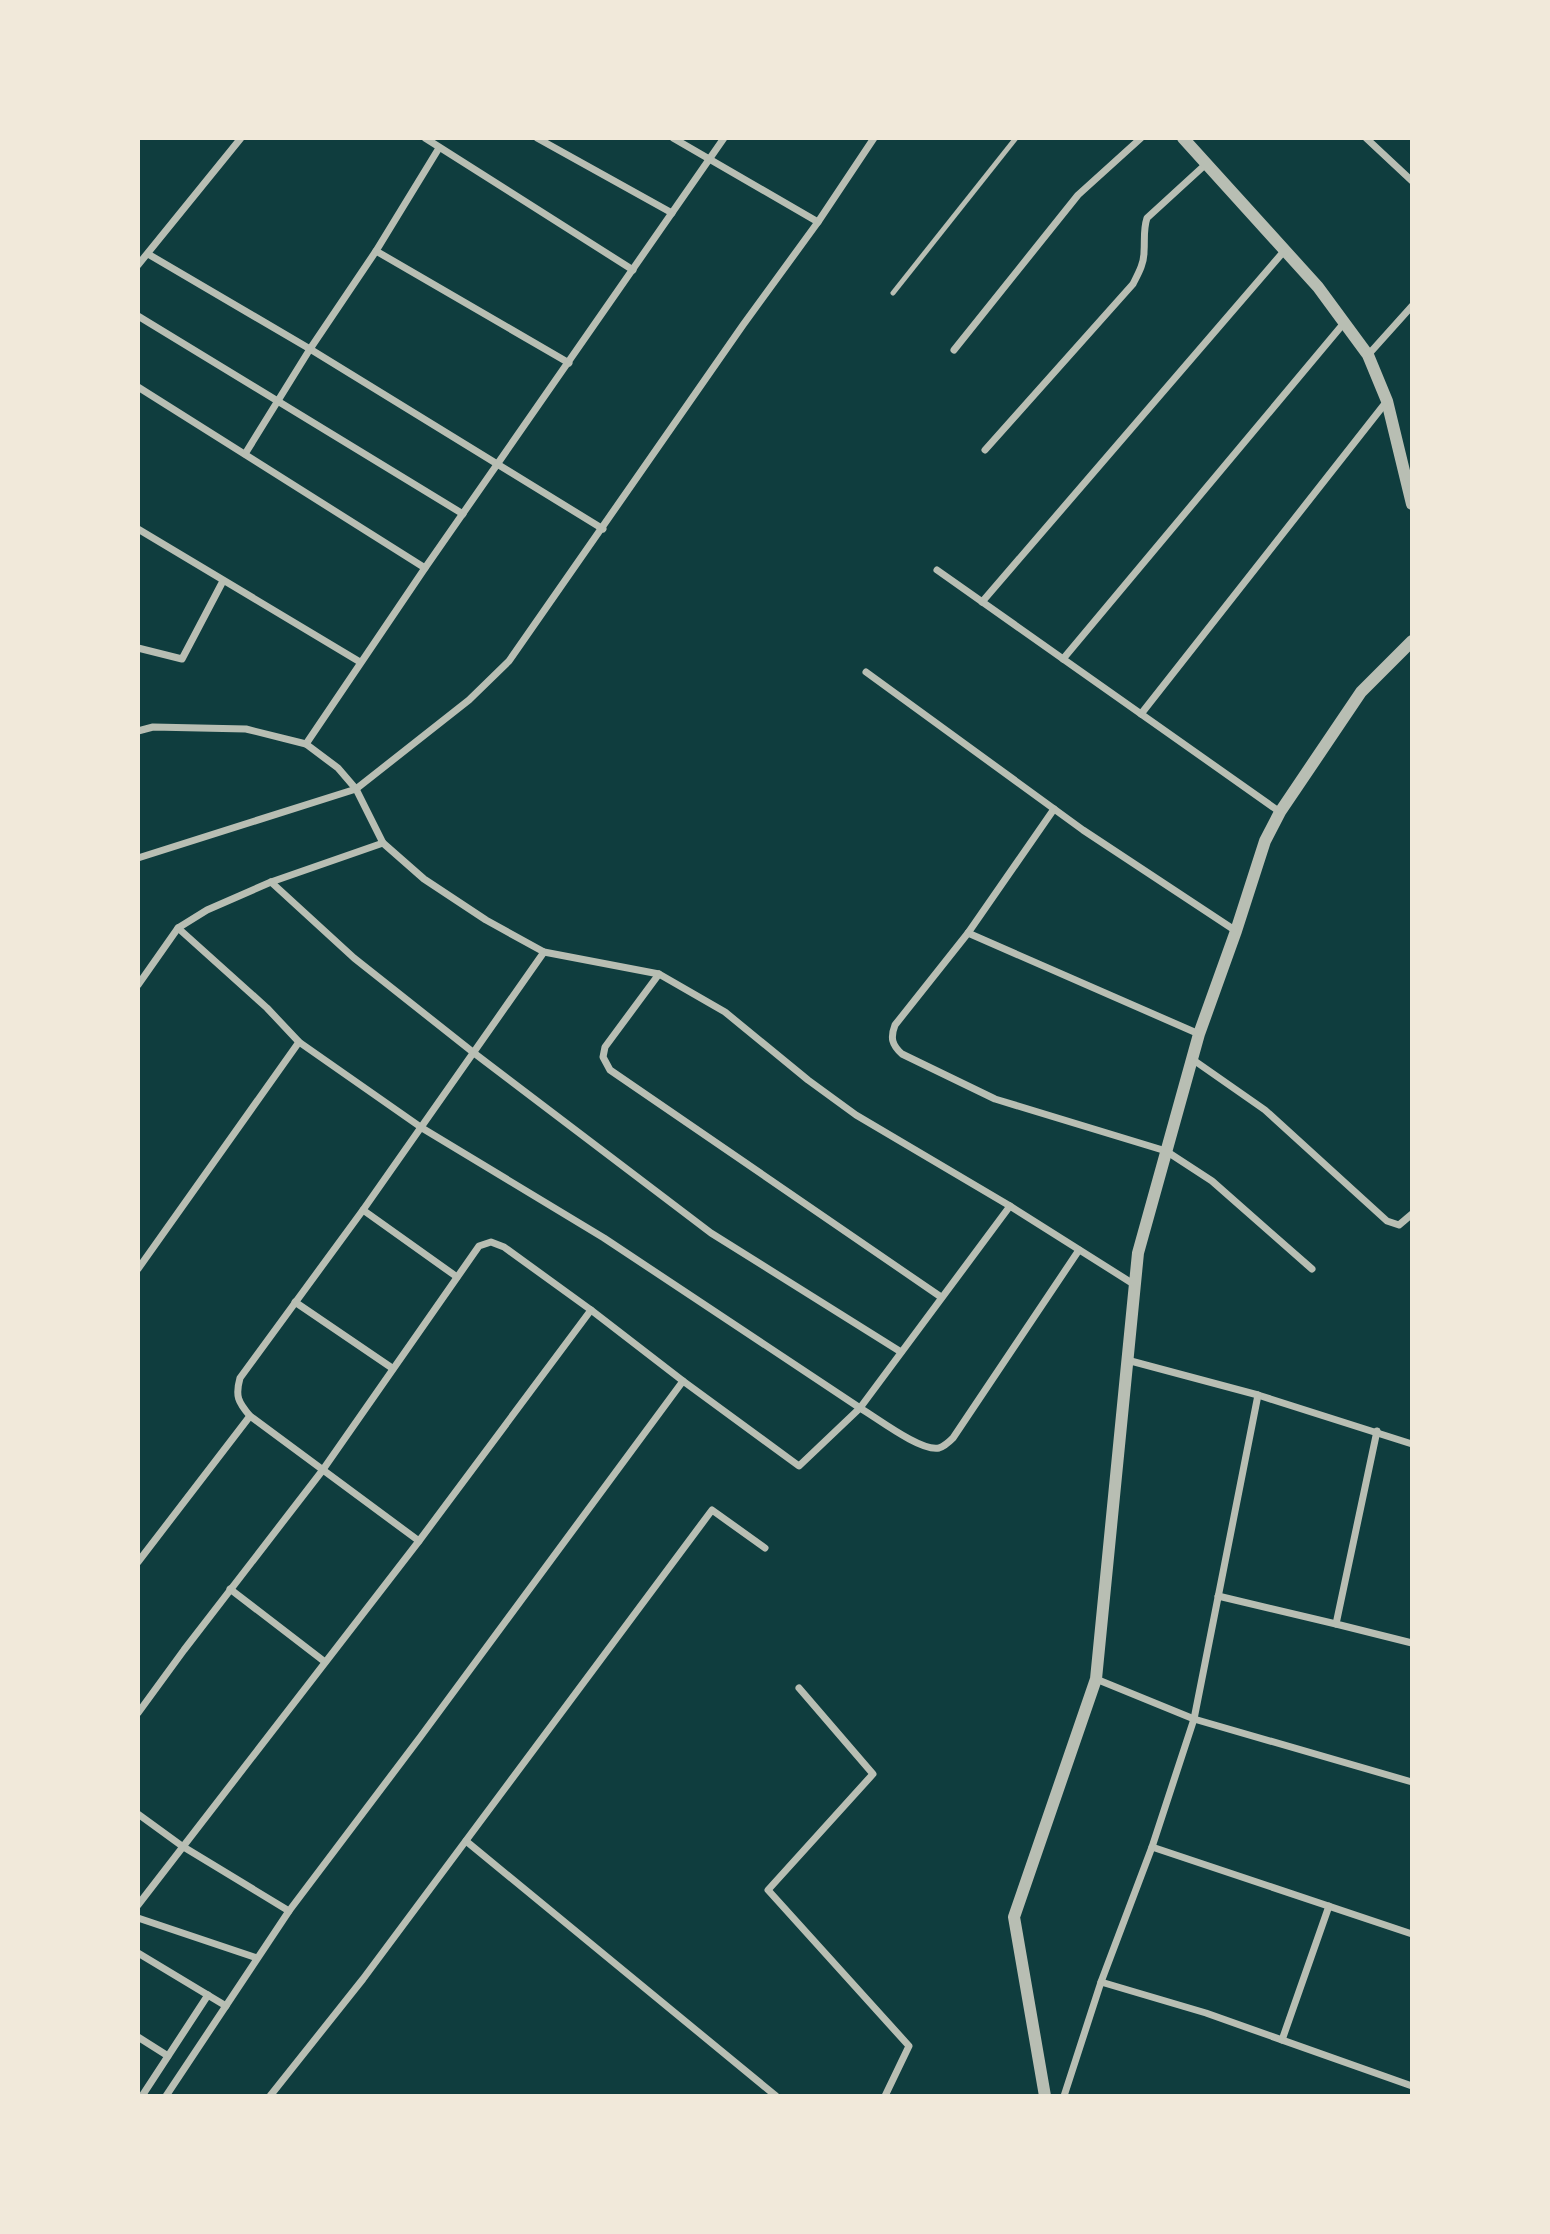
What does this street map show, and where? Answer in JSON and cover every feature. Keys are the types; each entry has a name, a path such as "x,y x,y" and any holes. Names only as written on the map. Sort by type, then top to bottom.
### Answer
{"street":[{"path":"138,265 242,138"},
{"path":"425,138 633,270"},
{"path":"537,138 672,213"},
{"path":"673,138 818,222"},
{"path":"306,744 360,662 724,138"},
{"path":"138,858 356,789 469,700 509,661 818,222 874,138"},
{"path":"954,350 1079,195 1141,138"},
{"path":"1183,138 1318,287 1368,355 1387,401 1412,504"},
{"path":"1366,138 1412,181"},
{"path":"245,454 439,148"},
{"path":"985,450 1133,284 1141,269 1144,254 1143,229 1147,218 1206,164"},
{"path":"982,602 1285,250"},
{"path":"376,251 569,363"},
{"path":"148,254 499,463 603,529"},
{"path":"1368,355 1408,317 1412,306"},
{"path":"138,316 463,514"},
{"path":"1063,659 1344,323"},
{"path":"138,387 425,568"},
{"path":"1141,714 1387,401"},
{"path":"138,529 360,662"},
{"path":"937,570 1280,812"},
{"path":"138,648 182,659 223,581"},
{"path":"1047,2095 1014,1917 1096,1679 1138,1253 1199,1034 1265,841 1280,812 1361,692 1412,641"},
{"path":"866,672 1054,809 1236,931"},
{"path":"138,730 153,727 246,729 306,744 338,768 356,789 383,843 424,878 486,920 544,952 659,974 725,1012 808,1080 856,1115 1010,1206 1135,1285"},
{"path":"1054,809 968,933 895,1025 891,1035 893,1046 902,1054 995,1099 1166,1151 1212,1181 1312,1269"},
{"path":"138,985 178,928 207,910 271,882 383,843"},
{"path":"271,882 354,958 711,1233 901,1352"},
{"path":"178,928 267,1008 299,1042 422,1128 604,1238 860,1408 921,1445 930,1448 947,1444 1079,1250"},
{"path":"968,933 1199,1034"},
{"path":"419,1541 250,1416 239,1404 236,1393 240,1378 422,1128 544,952"},
{"path":"659,974 605,1047 603,1058 610,1070 941,1297"},
{"path":"138,1269 299,1042"},
{"path":"1192,1059 1265,1110 1387,1221 1399,1225 1412,1214"},
{"path":"138,1713 322,1471 479,1245 491,1242 504,1247 799,1466 860,1408 1010,1206"},
{"path":"363,1210 457,1276"},
{"path":"295,1302 392,1368"},
{"path":"138,1905 419,1541 591,1310"},
{"path":"1127,1360 1258,1395 1412,1444"},
{"path":"166,2096 289,1911 682,1381"},
{"path":"1064,2096 1101,1982 1152,1847 1194,1719 1258,1395"},
{"path":"138,1562 250,1416"},
{"path":"1336,1624 1377,1431"},
{"path":"270,2096 363,1979 712,1510 765,1548"},
{"path":"230,1589 325,1662"},
{"path":"1218,1596 1412,1643"},
{"path":"1096,1679 1194,1719 1412,1782"},
{"path":"799,1688 873,1774 768,1890 909,2046 886,2096"},
{"path":"138,1814 182,1846 289,1911"},
{"path":"466,1841 776,2096"},
{"path":"1152,1847 1412,1934"},
{"path":"1282,2040 1329,1906"},
{"path":"138,1918 257,1958"},
{"path":"138,1954 226,2006"},
{"path":"1101,1982 1206,2013 1412,2086"},
{"path":"142,2096 208,1995"},
{"path":"138,2038 168,2056"}],"lane":[{"path":"893,293 1016,138"}]}
